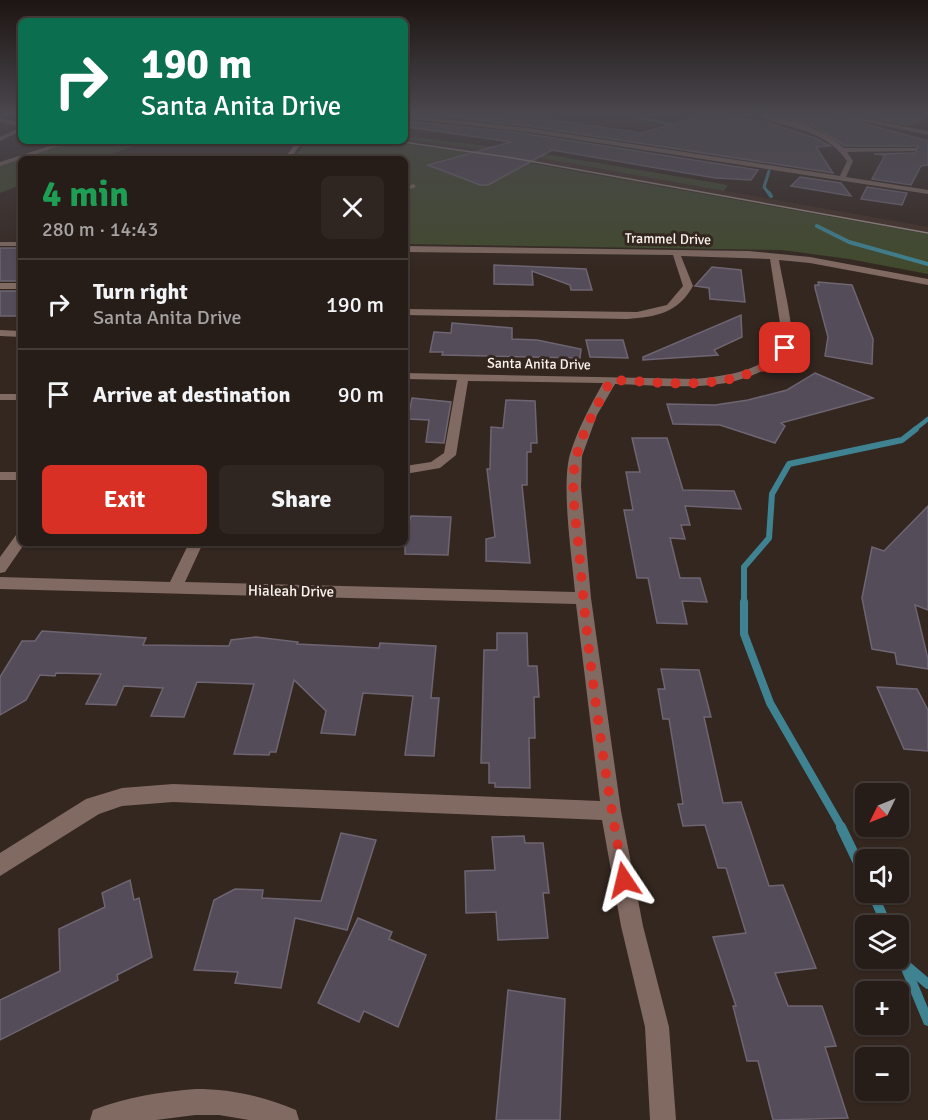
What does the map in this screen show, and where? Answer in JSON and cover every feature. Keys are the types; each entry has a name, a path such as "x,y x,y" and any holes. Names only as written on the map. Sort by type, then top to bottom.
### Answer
{"street":[{"path":"766,167 928,192"},
{"path":"842,179 847,167"},
{"path":"408,188 414,186"},
{"path":"0,244 18,244"},
{"name":"Trammel Drive","path":"408,249 774,256 850,267 928,282"},
{"path":"408,312 627,316 657,314 669,309 688,286 676,253"},
{"name":"Santa Anita Drive","path":"408,376 720,380 754,372 776,358 785,348 787,336 774,256"},
{"path":"0,286 18,286"},
{"path":"0,333 18,334"},
{"path":"408,470 435,465 450,455 464,377"},
{"path":"611,380 591,416 576,456 574,487 583,598 611,811 632,926 657,1027 663,1120"},
{"path":"0,397 18,397"},
{"path":"0,476 18,476"},
{"path":"0,568 18,542"},
{"path":"175,588 195,546"},
{"name":"Hialeah Drive","path":"0,583 583,598"},
{"path":"0,865 93,806 122,796 173,793 611,811"},
{"path":"103,1120 130,1111 177,1103 232,1103 286,1120"}],"shaded area":[{"path":"554,167 592,167 928,227 928,234"}],"green space":[{"path":"0,167 18,167 18,186 0,193"},
{"path":"408,167 554,167 928,234 928,274 849,259 782,250 408,244"},
{"path":"592,167 623,167 728,185 724,191"}],"building":[{"path":"434,167 520,167 488,185 480,185"},
{"path":"653,167 741,167 758,170 751,180 715,178"},
{"path":"796,167 829,167 833,173"},
{"path":"878,167 920,167 911,185 872,179"},
{"path":"800,177 841,183 851,196 791,186"},
{"path":"867,187 907,193 902,205 861,199"},
{"path":"0,248 18,248 18,281 0,281"},
{"path":"494,265 586,269 592,290 571,290 570,285 532,271 533,285 494,284"},
{"path":"712,267 741,270 745,302 710,299 709,288 695,286"},
{"path":"818,282 852,285 873,339 872,364 825,356 828,337 815,288 815,285 819,285"},
{"path":"0,291 18,291 18,316 0,316"},
{"path":"741,315 742,337 714,350 718,355 643,360 643,357"},
{"path":"452,323 512,328 512,339 537,340 581,349 580,358 442,355 443,352 430,352 434,332 451,333"},
{"path":"586,340 623,340 628,358 590,357"},
{"path":"815,373 873,398 781,423 785,426 775,443 720,425 673,424 667,404 715,405 748,400 787,390"},
{"path":"412,398 451,402 444,443 426,442 429,420 408,419"},
{"path":"506,400 535,401 537,443 531,443 531,452 527,452 527,485 522,485 530,563 486,561 486,539 495,537 487,469 490,469 491,427 503,428"},
{"path":"632,438 667,438 683,490 734,491 741,509 685,506 690,525 681,525 685,539 670,538 680,578 700,578 707,602 682,601 687,624 657,623 648,578 637,578 624,510 633,510 626,472 640,472"},
{"path":"928,506 928,610 915,605 928,659 928,669 897,664 895,653 872,649 862,598 872,547 884,551"},
{"path":"411,516 451,517 448,555 405,554 405,546 408,546 408,522"},
{"path":"42,631 146,638 143,645 229,646 231,640 256,637 298,642 297,644 379,648 380,643 436,646 431,698 439,698 434,756 405,755 413,696 363,693 355,735 321,733 326,711 294,680 276,752 270,752 269,755 234,754 254,684 197,682 184,717 151,716 163,688 124,686 116,705 86,704 101,674 56,673 55,676 40,675 26,700 0,715 0,677 22,641 35,641"},
{"path":"497,633 527,633 528,666 537,666 539,697 534,697 535,738 529,738 530,788 495,787 495,783 489,783 489,763 481,763 484,650 497,650"},
{"path":"661,669 699,670 711,717 704,717 723,803 741,802 769,886 783,885 816,968 775,973 788,1006 822,1006 836,1046 825,1047 848,1118 773,1120 758,1061 747,1061 733,1006 736,1006 713,937 746,933 726,868 718,868 705,825 683,826 678,804 683,804 669,719 663,719 658,689 665,689"},
{"path":"877,687 917,689 928,710 928,751 904,749"},
{"path":"341,833 376,840 347,930 295,918 281,988 235,983 238,972 194,970 214,900 235,889 263,890 262,898 321,901"},
{"path":"524,836 525,843 543,843 549,893 543,893 548,938 498,940 496,912 466,913 465,871 495,870 492,837"},
{"path":"130,880 134,900 139,898 152,957 117,975 118,980 0,1040 0,1000 60,971 59,929 105,907 102,893"},
{"path":"358,918 392,932 389,939 426,955 398,1027 364,1011 359,1022 318,1003"},
{"path":"508,990 565,999 560,1120 496,1120"}],"waterway":[{"path":"769,171 764,187 770,195"},
{"path":"817,226 849,242 928,264"},
{"path":"914,430 928,419"},
{"path":"842,828 770,703 744,634 744,567 769,538 772,494 789,464 902,440 916,429"},
{"path":"841,827 855,856"},
{"path":"877,903 882,915"},
{"path":"909,968 928,984"},
{"path":"906,969 928,1021"}],"tram line":[{"path":"564,167 928,233"}],"route":[{"path":"624,880 611,811 583,598 574,487 576,456 591,416 611,380 695,382 720,380 746,375 762,368 785,348"}]}
